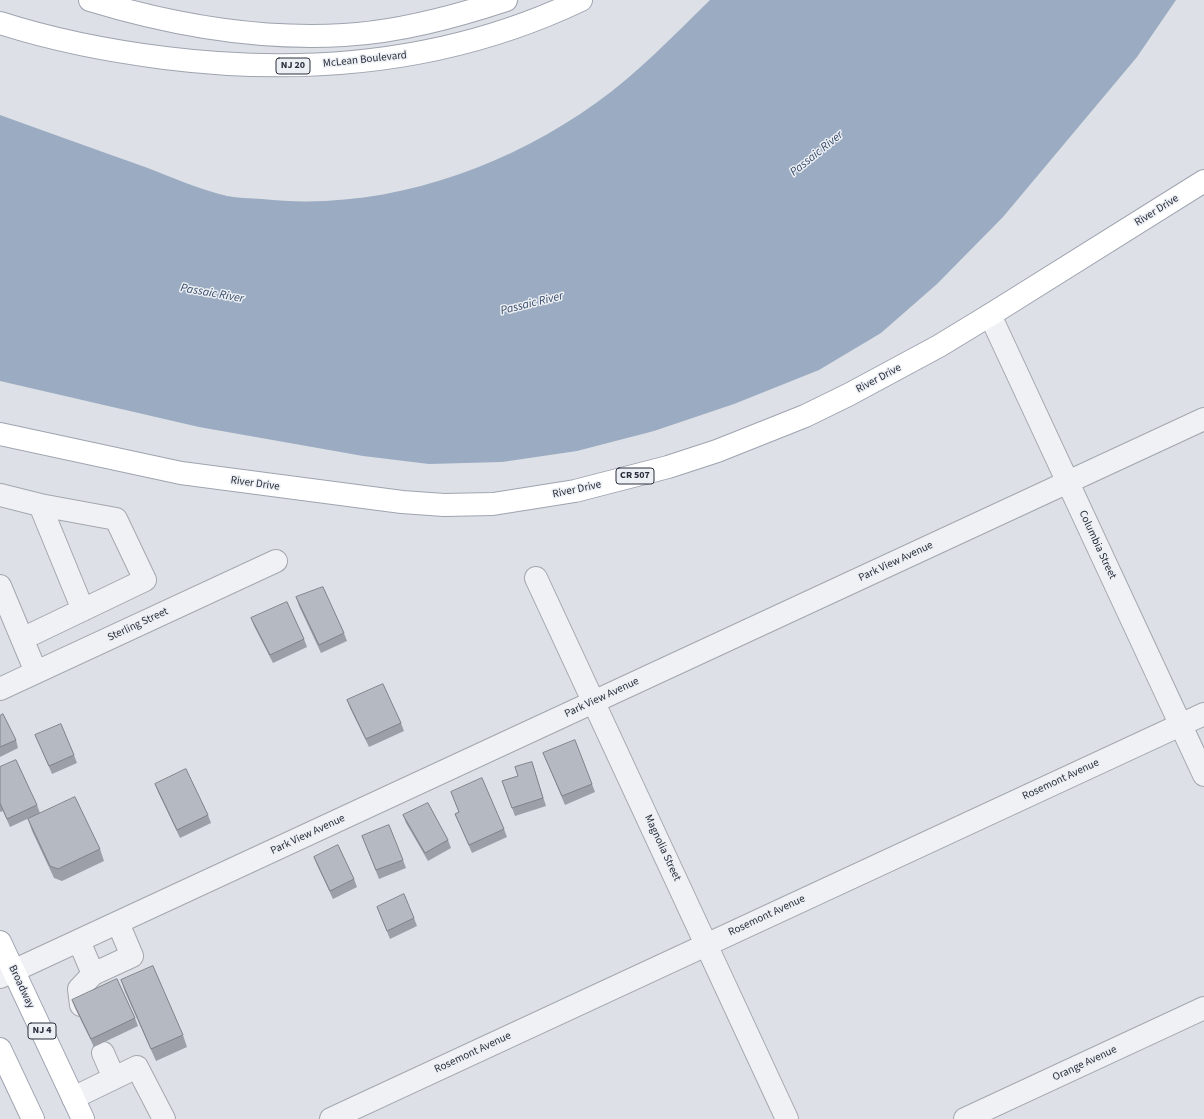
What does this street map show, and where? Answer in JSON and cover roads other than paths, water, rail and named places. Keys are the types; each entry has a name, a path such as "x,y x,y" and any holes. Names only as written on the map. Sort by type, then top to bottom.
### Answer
{"main road":[{"path":"90,0 182,23 268,35 345,35 387,30 432,21 506,0"},
{"path":"133,0 182,23"},
{"name":"McLean Boulevard","path":"0,23 57,39 139,55 225,64 307,66 352,64 438,50 518,27 581,0"},
{"name":"River Drive","path":"0,434 181,473 240,482 402,502 444,505 493,504 576,491 668,467 717,451 805,416 848,395 925,354 990,315 1204,181"},
{"name":"Broadway","path":"0,942 7,974 83,1119"},
{"path":"0,1049 33,1119"}],"street":[{"name":"Columbia Street","path":"990,315 1204,775"},
{"name":"Park View Avenue","path":"7,974 1204,419"},
{"path":"0,495 40,505 116,520 145,580 22,638"},
{"path":"40,505 83,610"},
{"name":"Sterling Street","path":"0,689 276,561"},
{"name":"Magnolia Street","path":"536,578 787,1119"},
{"path":"0,586 36,672"},
{"name":"Rosemont Avenue","path":"331,1119 1204,714"},
{"path":"81,1005 79,988 93,974 132,956 118,923"},
{"path":"79,941 93,974"},
{"name":"Orange Avenue","path":"965,1119 1204,1008"},
{"path":"103,1053 114,1078"},
{"path":"73,1098 137,1067 164,1119"}],"water":[{"name":"Passaic River","path":"710,0 1176,0 1137,57 1003,217 937,284 881,333 819,370 734,404 654,431 577,451 502,462 429,464 363,456 199,427 0,381 0,115 227,196 306,201 350,199 394,192 437,181 479,167 520,149 559,127 596,103 626,79"}]}
